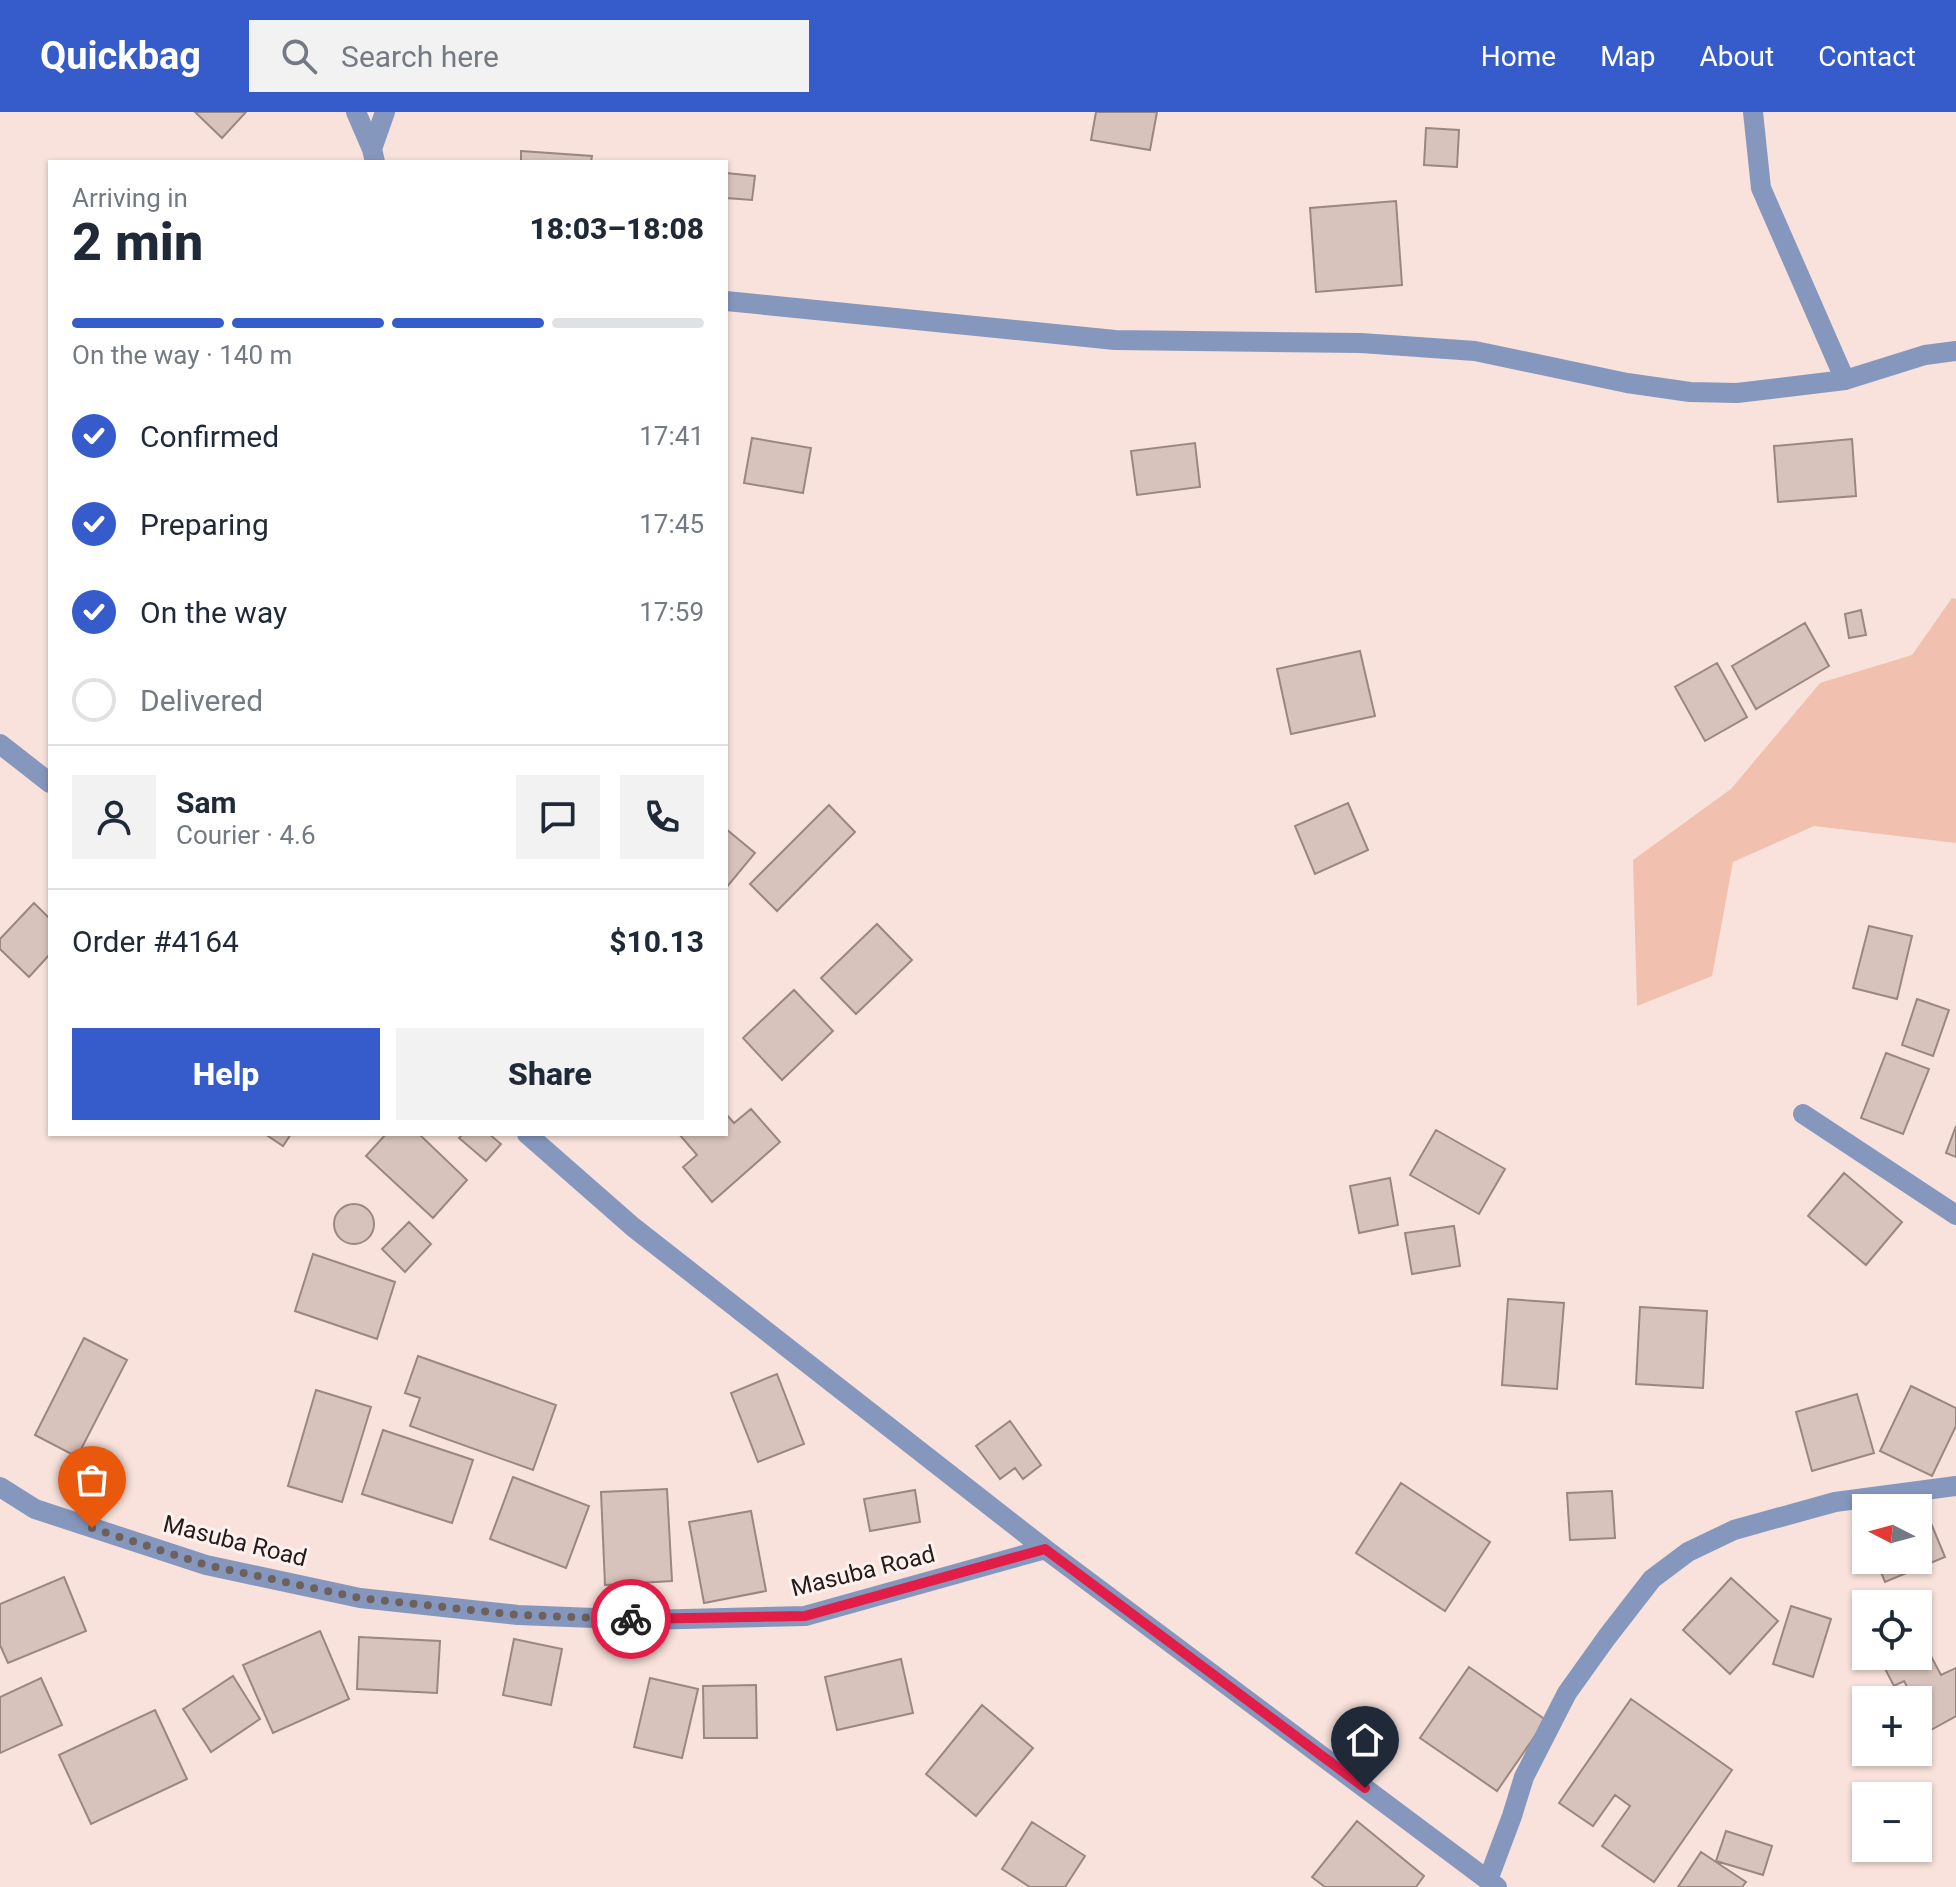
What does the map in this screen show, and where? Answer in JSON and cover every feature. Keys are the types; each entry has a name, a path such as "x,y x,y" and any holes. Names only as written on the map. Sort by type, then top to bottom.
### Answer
{"street":[{"path":"356,112 373,156"},
{"path":"373,156 385,112"},
{"path":"1753,112 1761,188 1845,380"},
{"path":"728,301 1115,340 1361,343 1475,351 1627,383 1690,392 1737,393 1845,380 1925,355 1956,351"},
{"path":"0,744 48,781"},
{"path":"1803,1114 1956,1215"},
{"path":"529,1136 633,1227 1045,1549 1493,1884 1524,1777 1567,1693 1652,1579 1688,1552 1734,1530 1835,1502 1956,1486"},
{"name":"Masuba Road","path":"0,1487 35,1509 206,1565 360,1598 518,1615 645,1620 805,1616 1045,1549"}],"shaded area":[{"path":"1952,598 1956,599 1956,843 1814,826 1733,862 1712,976 1637,1006 1633,860 1731,789 1820,683 1912,655"}],"building":[{"path":"195,112 246,112 222,138"},
{"path":"1096,112 1157,112 1150,150 1091,140"},
{"path":"1426,128 1459,130 1457,167 1424,165"},
{"path":"521,151 592,156 591,160 521,160"},
{"path":"728,173 755,176 752,200 728,198"},
{"path":"1396,201 1402,285 1316,292 1310,208"},
{"path":"752,438 811,448 803,493 744,483"},
{"path":"1852,439 1856,496 1778,502 1774,446"},
{"path":"1195,443 1200,487 1137,495 1131,451"},
{"path":"1861,610 1866,635 1849,638 1845,614"},
{"path":"1805,623 1829,666 1756,709 1732,666"},
{"path":"1360,651 1375,716 1291,734 1277,669"},
{"path":"1717,663 1747,717 1705,741 1675,687"},
{"path":"1348,803 1368,850 1315,874 1295,826"},
{"path":"829,805 855,832 777,911 750,884"},
{"path":"728,831 755,853 728,886"},
{"path":"34,903 48,917 48,956 29,977 0,949 0,939"},
{"path":"877,924 912,960 856,1014 821,978"},
{"path":"1869,926 1912,936 1897,999 1853,988"},
{"path":"794,990 833,1031 782,1080 743,1038"},
{"path":"1917,999 1949,1010 1933,1056 1902,1045"},
{"path":"1886,1053 1929,1069 1903,1134 1861,1118"},
{"path":"751,1109 780,1142 712,1202 683,1167 697,1155 681,1136 728,1136 728,1116 734,1123"},
{"path":"1956,1126 1956,1157 1946,1153"},
{"path":"1436,1130 1505,1169 1479,1214 1410,1175"},
{"path":"268,1136 290,1136 283,1146"},
{"path":"384,1136 421,1136 467,1180 433,1218 366,1156"},
{"path":"491,1136 501,1144 486,1161 459,1138"},
{"path":"1844,1173 1902,1222 1866,1265 1808,1216"},
{"path":"1390,1178 1398,1225 1359,1233 1350,1186"},
{"path":"354,1204 368,1210 374,1224 368,1238 354,1244 340,1238 334,1224 340,1210"},
{"path":"409,1222 431,1244 405,1272 382,1249"},
{"path":"1454,1226 1460,1266 1412,1274 1405,1233"},
{"path":"313,1254 395,1282 377,1339 295,1311"},
{"path":"1508,1299 1564,1303 1557,1389 1502,1385"},
{"path":"1640,1307 1707,1311 1703,1388 1636,1384"},
{"path":"84,1338 127,1360 77,1457 35,1435"},
{"path":"418,1356 556,1405 533,1470 410,1426 420,1398 405,1393"},
{"path":"777,1374 804,1444 758,1462 731,1393"},
{"path":"1911,1386 1956,1408 1956,1426 1932,1476 1880,1451"},
{"path":"316,1390 371,1407 342,1502 288,1486"},
{"path":"1857,1394 1874,1453 1812,1471 1796,1412"},
{"path":"1010,1421 1041,1465 1023,1479 1015,1468 1000,1479 976,1446"},
{"path":"383,1430 473,1460 452,1523 362,1494"},
{"path":"513,1477 589,1506 566,1568 490,1539"},
{"path":"1401,1483 1490,1542 1445,1611 1356,1553"},
{"path":"667,1489 672,1581 605,1585 601,1492"},
{"path":"915,1490 920,1522 870,1531 864,1499"},
{"path":"1612,1491 1615,1538 1570,1540 1567,1493"},
{"path":"751,1511 766,1591 704,1603 689,1522"},
{"path":"1932,1526 1945,1557 1932,1562"},
{"path":"1882,1574 1904,1574 1885,1582"},
{"path":"64,1577 86,1631 8,1663 0,1645 0,1604"},
{"path":"1731,1578 1778,1621 1730,1674 1683,1630"},
{"path":"1791,1606 1831,1619 1813,1677 1773,1664"},
{"path":"320,1631 349,1699 273,1733 243,1665"},
{"path":"359,1637 440,1641 437,1693 357,1689"},
{"path":"514,1639 562,1649 551,1705 503,1695"},
{"path":"1932,1658 1941,1675 1956,1668 1956,1716 1932,1729 1932,1686 1907,1686 1904,1681 1894,1686 1886,1670 1932,1670"},
{"path":"901,1659 913,1713 837,1730 825,1677"},
{"path":"1469,1667 1546,1720 1497,1791 1420,1738"},
{"path":"233,1676 260,1719 211,1752 183,1709"},
{"path":"41,1678 62,1725 0,1753 0,1697"},
{"path":"650,1678 698,1689 682,1758 634,1747"},
{"path":"756,1685 757,1738 704,1738 703,1686"},
{"path":"1631,1699 1732,1770 1654,1882 1602,1846 1630,1806 1615,1795 1593,1826 1559,1803"},
{"path":"982,1705 1033,1748 976,1816 926,1774"},
{"path":"155,1710 187,1779 91,1824 59,1755"},
{"path":"1357,1821 1424,1876 1416,1887 1325,1887 1312,1877"},
{"path":"1032,1822 1085,1856 1065,1887 1030,1887 1002,1869"},
{"path":"1726,1831 1772,1846 1763,1875 1716,1861"},
{"path":"1701,1852 1746,1882 1742,1887 1678,1887"}],"way so far":[{"path":"92,1528 206,1565 360,1598 518,1615 631,1619"}],"route":[{"path":"631,1619 805,1616 1045,1549 1365,1788"}]}
